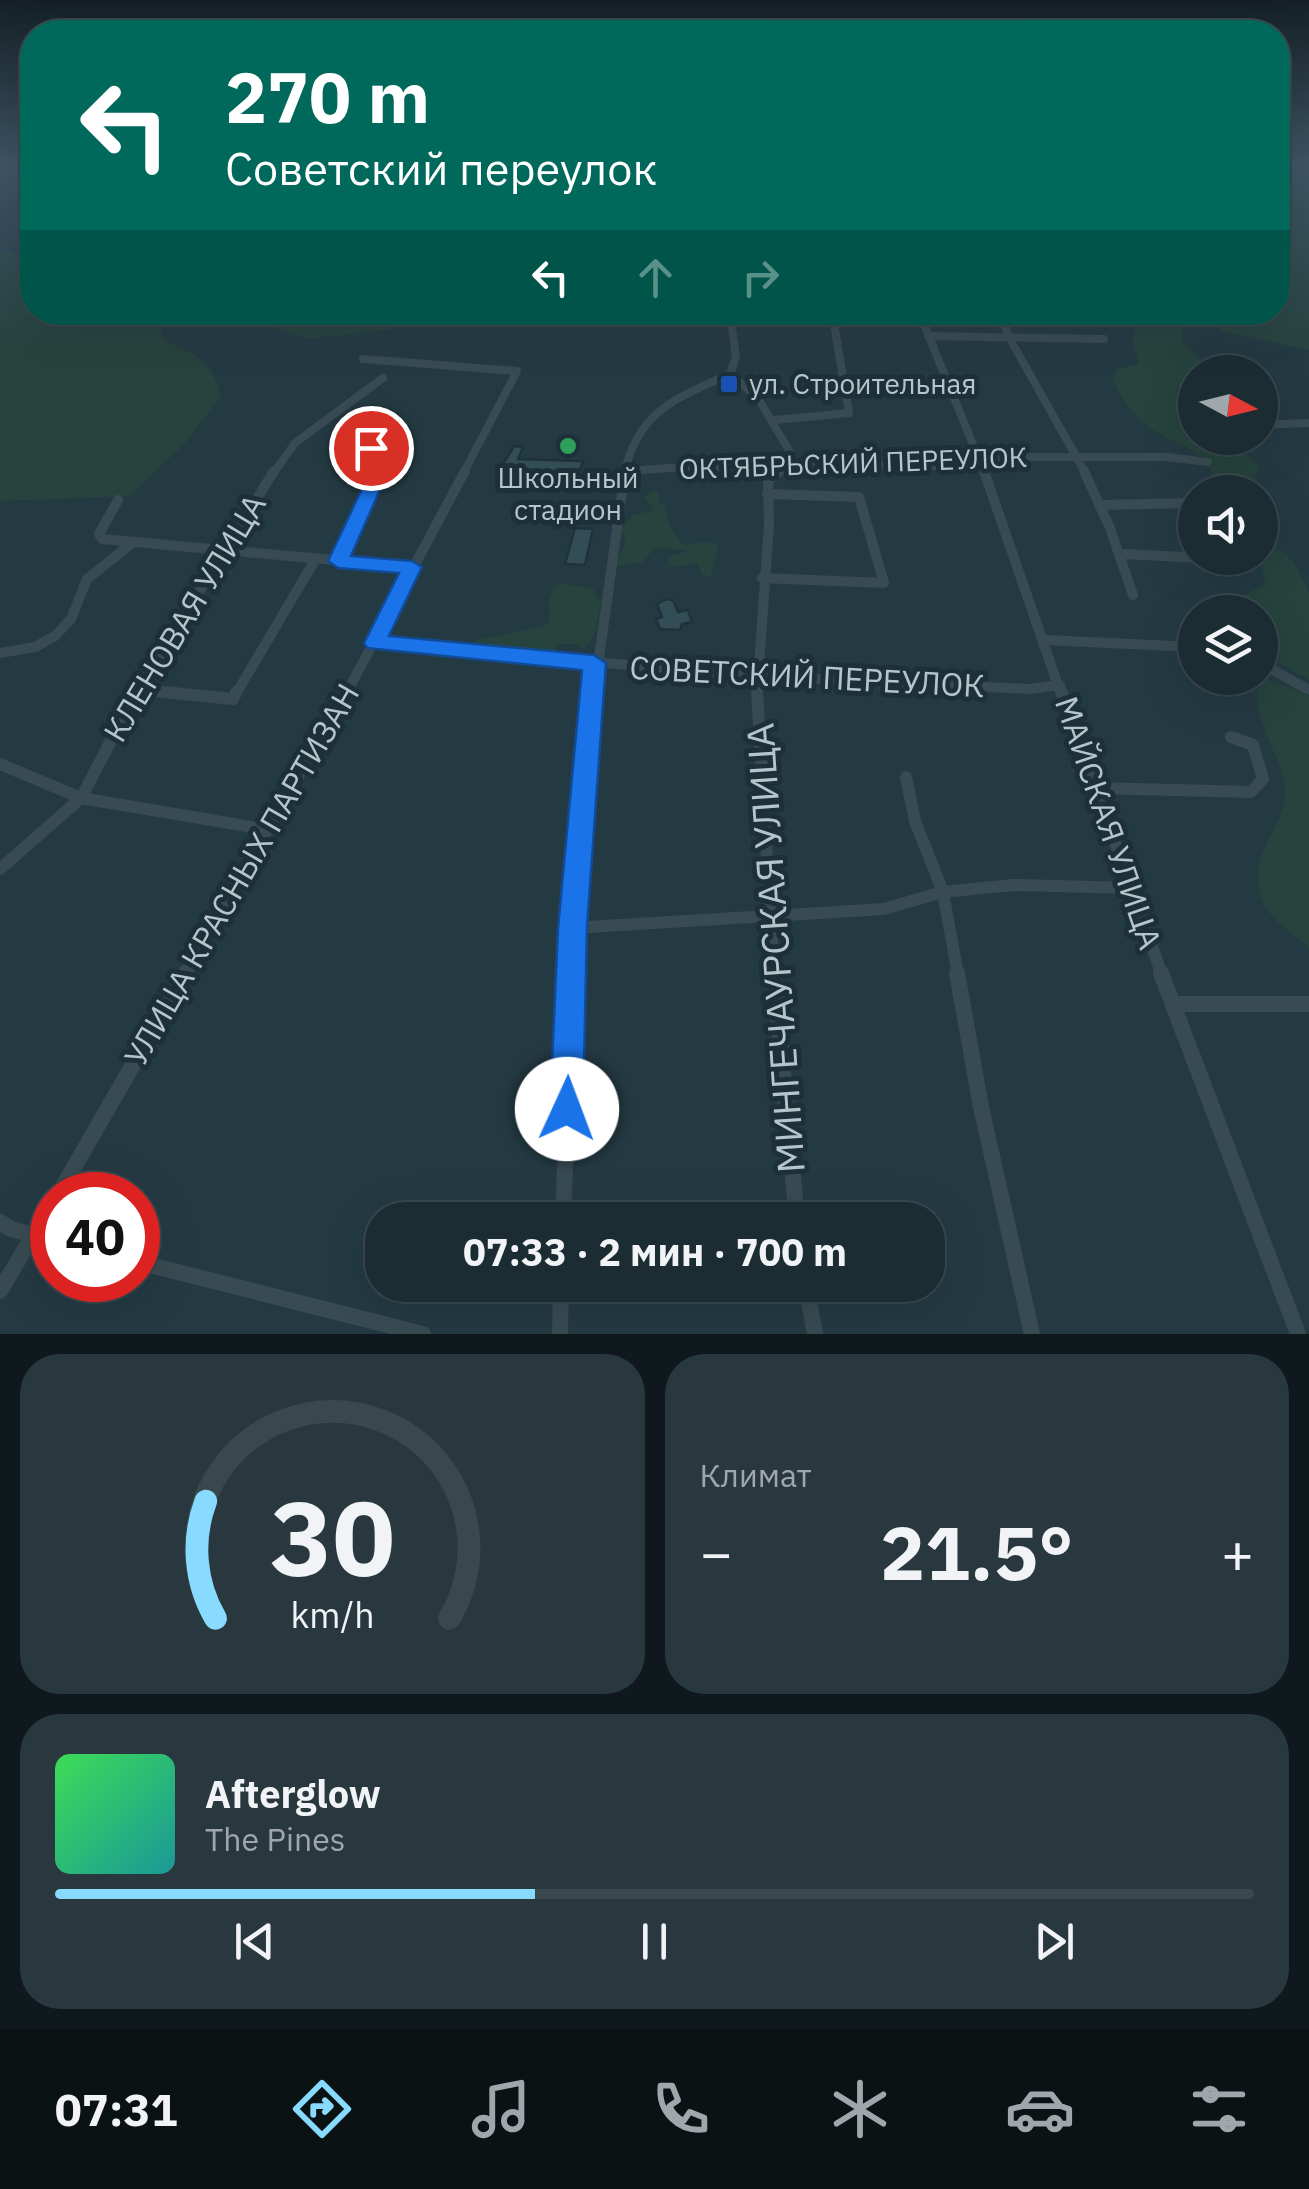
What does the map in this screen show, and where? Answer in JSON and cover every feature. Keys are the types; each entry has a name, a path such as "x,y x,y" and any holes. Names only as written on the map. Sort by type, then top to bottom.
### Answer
{"street":[{"path":"730,374 736,356 732,325"},
{"path":"775,420 849,413 834,325"},
{"name":"МАЙСКАЯ УЛИЦА","path":"923,325 981,463 1129,888 1298,1334"},
{"path":"1005,325 1101,504 1122,554 1133,595"},
{"path":"928,336 1010,340 1104,338"},
{"name":"УЛИЦА КРАСНЫХ ПАРТИЗАН","path":"71,1172 375,643 517,371 363,358"},
{"path":"730,374 744,383 775,420 790,452 780,471 768,480 767,494 859,497 884,582 762,578"},
{"path":"564,1202 572,928 594,663 626,471 635,438 655,415 689,388 730,374"},
{"name":"КЛЕНОВАЯ УЛИЦА","path":"0,868 81,798 138,690 257,495 295,443 383,378"},
{"path":"338,561 377,476 371,448 385,421"},
{"path":"1278,424 1309,423"},
{"name":"ОКТЯБРЬСКИЙ ПЕРЕУЛОК","path":"626,471 700,466 780,471 814,465 981,463 994,457 1167,458 1208,462"},
{"name":"МИНГЕЧАУРСКАЯ УЛИЦА","path":"767,494 769,525 756,676 769,919 795,1202"},
{"path":"118,500 99,534 102,539 412,567"},
{"path":"1101,504 1178,503"},
{"path":"2,655 52,640 78,606 81,587 88,578 131,544"},
{"path":"1122,554 1178,557"},
{"path":"138,690 233,699 315,560"},
{"path":"1045,640 1178,646"},
{"name":"СОВЕТСКИЙ ПЕРЕУЛОК","path":"375,643 756,676 1030,690 1060,686"},
{"path":"1278,674 1309,690"},
{"path":"1095,788 1251,792 1263,779 1262,766 1253,744 1231,737"},
{"path":"0,764 81,798 270,830"},
{"path":"906,777 916,821 943,892 981,1107 1032,1334"},
{"path":"572,928 884,909 943,892 1014,885 1129,888"},
{"path":"1173,1004 1309,1004"},
{"path":"0,1222 30,1233"},
{"path":"0,1291 30,1254"},
{"path":"160,1268 423,1334"},
{"path":"560,1334 561,1302"},
{"path":"809,1302 815,1334"}],"green space":[{"path":"1290,227 1309,227 1309,350 1222,331 1218,325 1290,325"},
{"path":"0,249 20,254 20,325 159,325 164,340 194,355 207,367 221,397 184,444 129,496 0,501"},
{"path":"264,325 396,325 392,329 310,339"},
{"path":"1133,325 1184,325 1182,340 1196,355 1178,355 1178,443 1145,424 1126,403 1112,378 1119,369 1139,363 1132,343"},
{"path":"1248,455 1259,466 1256,475 1212,475 1200,456"},
{"path":"651,491 658,491 659,504 664,505 669,524 683,545 707,542 719,546 710,577 703,575 697,564 662,568 670,565 667,557 690,550 654,548 643,562 618,566 619,554 626,544 621,530 633,515 652,511 653,506 644,499"},
{"path":"1278,547 1293,561 1309,593 1309,680 1278,662 1278,595 1245,595 1265,584 1263,575 1278,575"},
{"path":"561,583 594,589 595,597 601,601 588,645 582,649 575,644 559,644 550,656 477,650 469,645 545,626 550,620 549,600 554,587"},
{"path":"1278,683 1309,696 1309,948 1269,912 1261,898 1259,866 1281,814 1285,788 1258,695 1278,695"}],"building":[{"path":"514,446 523,447 518,459 583,461 580,470 570,473 510,468 511,465 503,464"},
{"path":"575,528 593,529 585,565 565,564"},
{"path":"673,600 678,612 688,610 692,622 682,624 680,630 660,629 656,619 662,617 657,604"}],"place":[{"name":"ул. Строительная","path":"729,384"},
{"name":"Школьный стадион","path":"568,446"}],"route":[{"path":"371,448 377,476 338,561 412,567 375,643 594,663 572,928 567,1109"}]}
